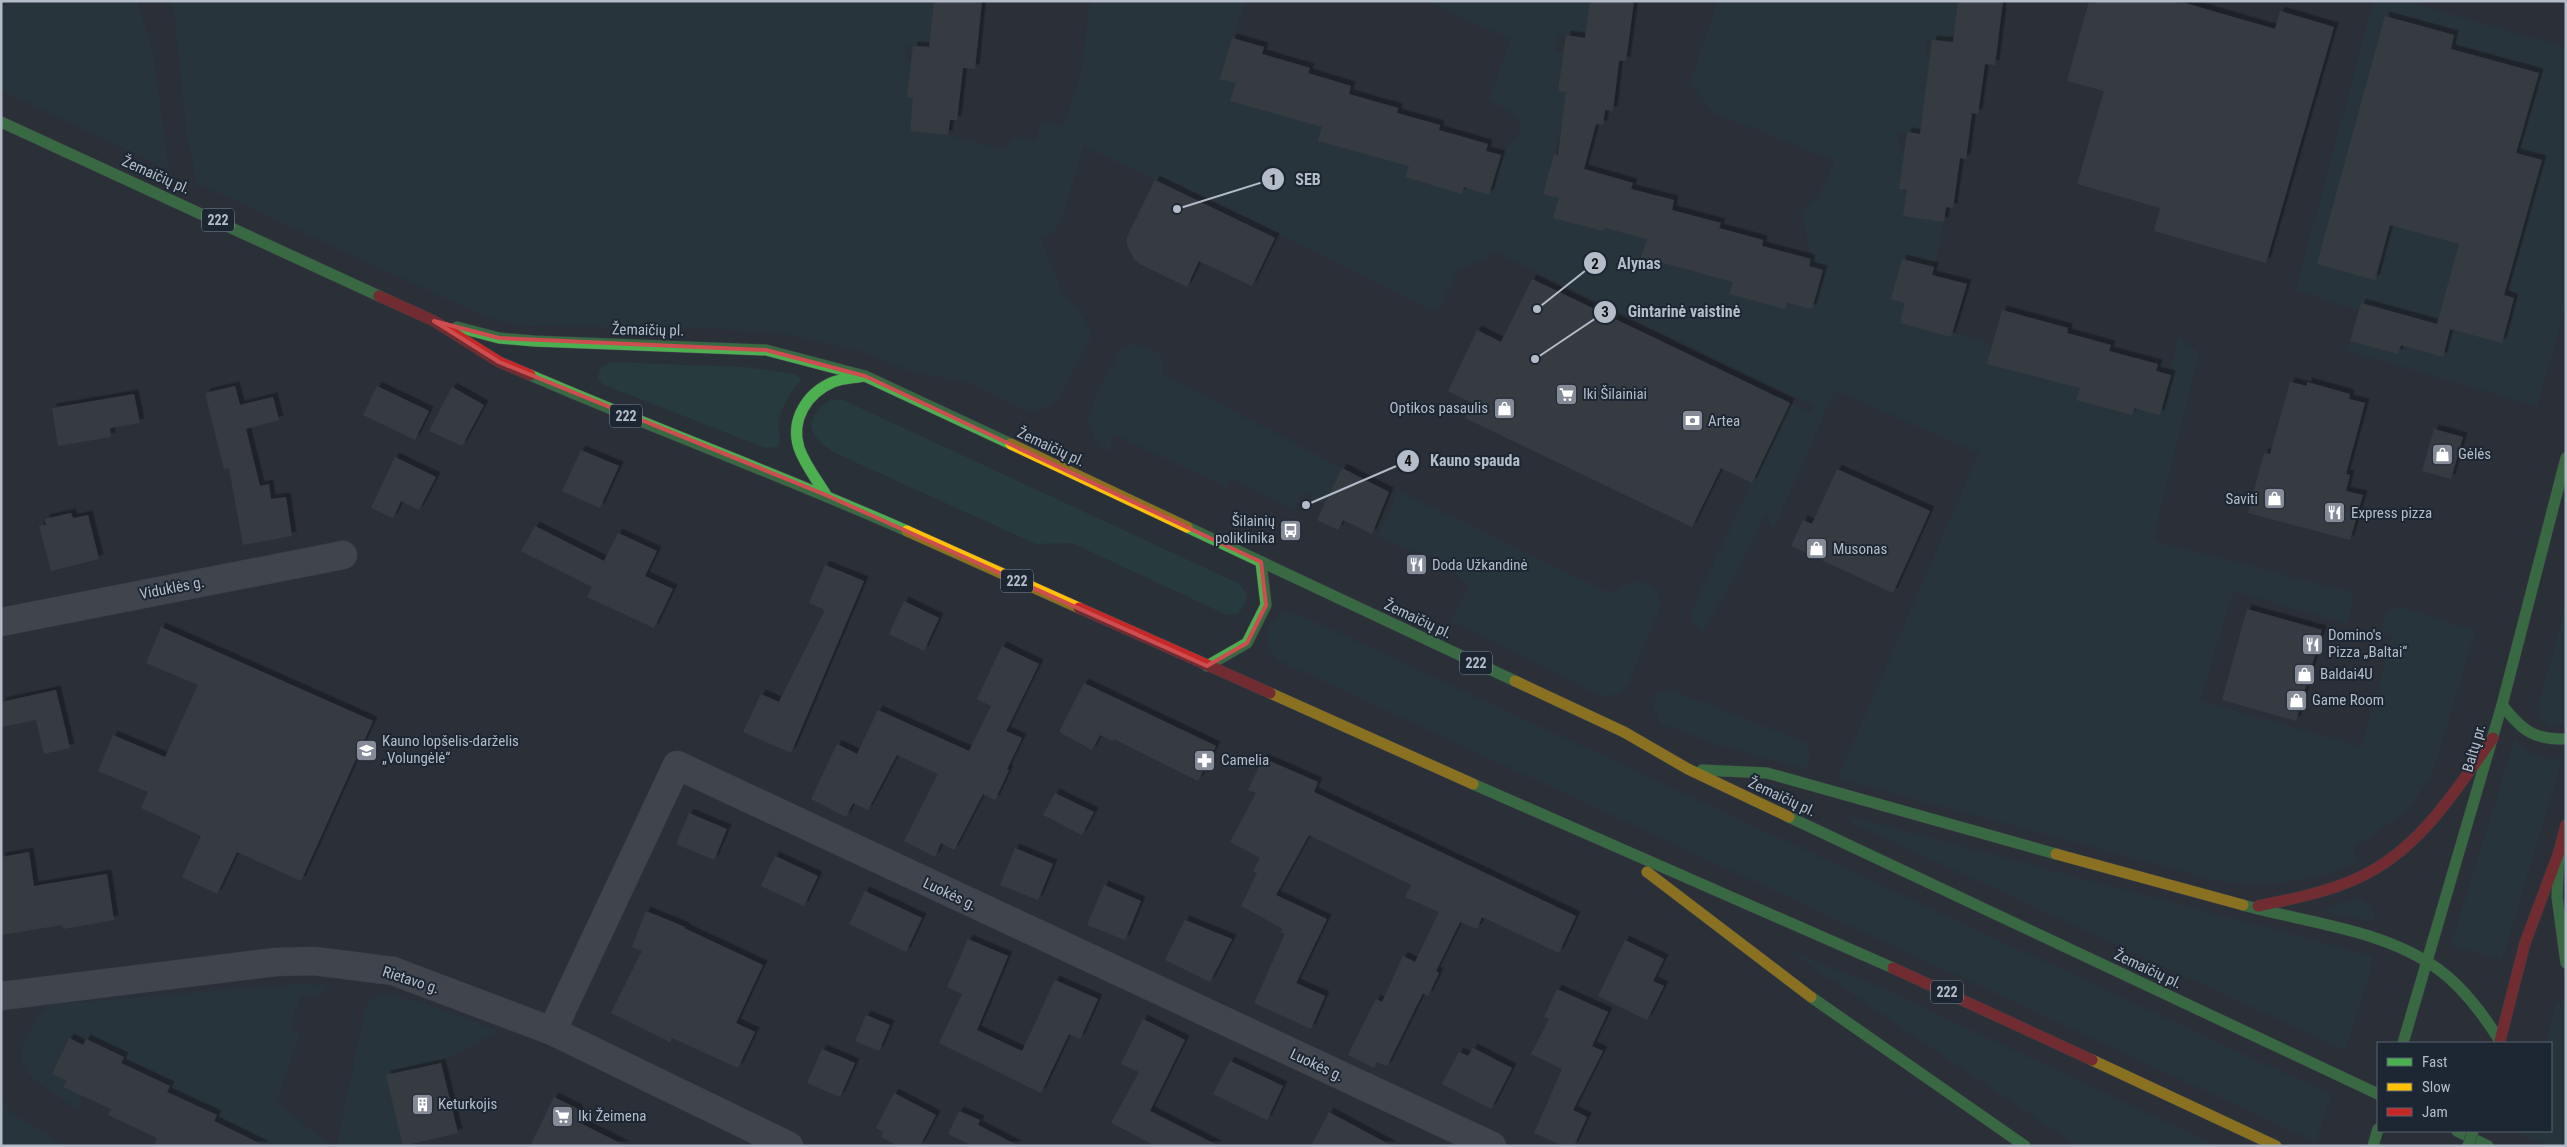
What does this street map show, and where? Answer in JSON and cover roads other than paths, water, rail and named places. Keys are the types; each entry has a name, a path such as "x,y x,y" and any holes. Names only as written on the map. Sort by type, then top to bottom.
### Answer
{"main road":[{"name":"Žemaičių pl.","path":"1,122 434,321 499,362 603,407 826,496 1614,847 1915,977 2276,1146"},
{"name":"Žemaičių pl.","path":"434,321 499,338 585,344 766,350 865,376 1624,732 1688,769 2377,1094"},
{"path":"826,496 799,446 796,426 799,411 817,392 834,382 865,376"},
{"name":"Baltų pr.","path":"2403,1042 2502,706 2566,458"},
{"path":"1208,666 1247,643 1251,636 1266,605 1261,562"},
{"path":"2502,706 2530,735 2546,741 2566,739"},
{"path":"2248,908 2299,898 2348,883 2396,856 2418,836 2454,792 2493,738"},
{"path":"1688,769 1767,773 2248,908 2382,941 2427,961 2453,982 2480,1010 2500,1042"},
{"path":"2500,1042 2525,943 2566,825"},
{"path":"1614,847 1809,996 2025,1146"},
{"path":"2558,852 2557,897 2566,963"},
{"path":"2373,1146 2377,1132"},
{"path":"2459,1132 2488,1146"},
{"path":"2468,1146 2473,1132"}],"street":[{"name":"Viduklės g.","path":"1,622 343,555"},
{"name":"Luokės g.","path":"552,1032 677,765 1492,1146"},
{"name":"Rietavo g.","path":"1,996 276,962 314,961 393,971 552,1032 790,1146"}],"place":[{"name":"SEB","path":"1177,209"},
{"name":"Alynas","path":"1537,309"},
{"name":"Gintarinė vaistinė","path":"1535,359"},
{"name":"Iki Šilainiai","path":"1567,394"},
{"name":"Optikos pasaulis","path":"1504,408"},
{"name":"Artea","path":"1692,421"},
{"name":"Gėlės","path":"2442,454"},
{"name":"Saviti","path":"2274,499"},
{"name":"Kauno spauda","path":"1306,505"},
{"name":"Express pizza","path":"2335,513"},
{"name":"Šilainių poliklinika","path":"1291,530"},
{"name":"Musonas","path":"1817,549"},
{"name":"Doda Užkandinė","path":"1416,565"},
{"name":"Domino's Pizza „Baltai“","path":"2312,644"},
{"name":"Baldai4U","path":"2304,674"},
{"name":"Game Room","path":"2296,700"},
{"name":"Kauno lopšelis-darželis „Volungėlė“","path":"366,750"},
{"name":"Camelia","path":"1205,760"},
{"name":"Keturkojis","path":"422,1104"},
{"name":"Iki Žeimena","path":"562,1116"}]}
